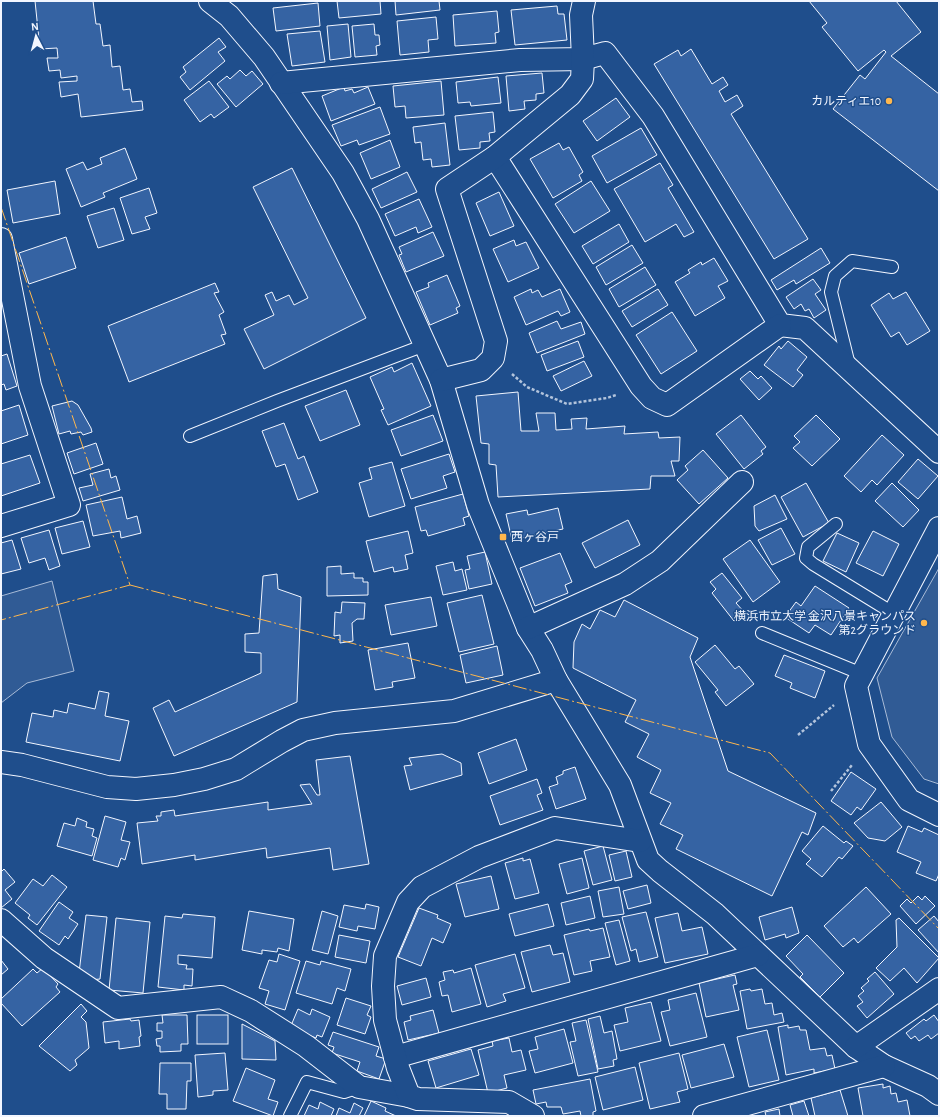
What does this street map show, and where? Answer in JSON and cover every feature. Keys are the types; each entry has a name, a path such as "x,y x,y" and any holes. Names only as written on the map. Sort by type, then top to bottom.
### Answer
{"street":[{"path":"210,1 229,16 264,57 343,173 368,219 441,380 478,505 528,628 542,650 556,680 620,785 648,860 715,914 856,1047 884,1066 928,1086 939,1094"},
{"path":"441,380 481,370 493,358 496,341 447,189 495,157 570,95 582,79 583,59 581,15 584,1"},
{"path":"281,83 520,60 583,59 606,53 653,116 780,325"},
{"path":"495,157 641,386 652,398 667,405 780,325 805,328 939,452"},
{"path":"1,239 30,386 69,505 1,526"},
{"path":"528,628 625,584 660,561 742,482"},
{"path":"939,528 859,680 869,744 909,800 939,815"},
{"path":"1,762 22,765 107,787 136,789 174,785 204,779 236,769 303,730 335,724 454,711 556,680"},
{"path":"409,1096 395,1057 385,1020 383,986 385,956 408,902 422,888 479,857 555,828 640,841"},
{"path":"1,920 44,958 118,1008 221,997 251,1010 300,1042 359,1087 418,1098 509,1102 533,1116"},
{"path":"395,1057 758,955"},
{"path":"856,1047 939,989"},
{"path":"704,1116 884,1066"}],"lane":[{"path":"850,370 830,292 835,276 852,261 892,267"},
{"path":"190,436 277,401 425,345"},
{"path":"836,524 808,547 806,558 813,564 893,613"},
{"path":"762,633 859,680"},
{"path":"290,1116 307,1082 344,1092 359,1087"}],"path":[{"path":"493,358 528,387 567,404 607,398 641,386"},
{"path":"798,735 859,680"},
{"path":"831,791 869,744"}],"shaded area":[{"name":"横浜市立大学 金沢八景キャンパス 第2グラウンド","path":"939,568 939,784 924,779 892,737 877,678"},
{"path":"52,581 74,671 27,683 1,703 1,596"}],"building":[{"path":"35,1 93,1 96,24 100,24 103,46 110,45 112,67 120,66 123,90 130,89 132,102 142,101 143,110 81,117 78,94 61,97 59,82 77,81 77,76 61,78 60,70 49,71 47,58 58,58 57,48 40,49"},
{"path":"337,1 380,1 381,14 339,18"},
{"path":"395,1 439,1 440,10 396,15"},
{"name":"カルティエ10","path":"809,1 896,1 921,32 891,56 939,94 939,191 833,109 860,75 865,79 886,52 884,50 858,71 822,27 827,23"},
{"path":"318,3 320,26 276,31 273,8"},
{"path":"557,6 558,14 564,14 567,40 515,45 511,10"},
{"path":"497,11 499,32 495,33 496,43 455,46 453,15"},
{"path":"436,17 438,39 428,40 429,52 400,55 397,21"},
{"path":"348,24 351,57 330,60 327,26"},
{"path":"374,24 375,35 379,35 380,45 376,46 377,55 355,57 352,26"},
{"path":"320,31 325,62 292,66 287,34"},
{"path":"219,38 226,47 218,52 225,61 190,90 180,77 186,72 183,67"},
{"path":"691,49 712,84 723,77 728,85 719,91 725,102 737,95 743,106 731,114 808,239 774,259 654,64 678,50 681,56"},
{"path":"240,70 246,76 252,71 263,84 236,107 217,84 227,76 230,79"},
{"path":"542,73 544,93 536,94 536,100 524,101 525,109 509,111 506,76"},
{"path":"498,77 501,103 471,106 470,102 458,103 456,82"},
{"path":"209,81 229,107 214,118 211,114 200,122 184,100"},
{"path":"441,81 444,115 406,118 405,106 395,107 393,86"},
{"path":"344,87 345,91 352,89 354,93 368,87 375,104 331,121 322,96"},
{"path":"616,98 630,117 597,141 583,121"},
{"path":"380,107 390,134 359,145 357,140 341,146 332,125"},
{"path":"493,112 495,132 489,133 490,141 480,142 480,148 459,150 455,116"},
{"path":"445,123 450,165 432,167 431,159 423,160 421,142 415,143 413,127"},
{"path":"641,128 657,155 607,183 592,156"},
{"path":"390,140 400,167 371,179 360,153"},
{"path":"559,143 563,150 569,147 583,172 579,175 582,181 553,198 530,159"},
{"path":"125,148 137,179 103,193 105,197 81,207 66,169 83,162 87,170 102,164 100,158"},
{"path":"660,163 673,185 668,188 694,232 684,237 676,224 645,242 614,189"},
{"path":"292,168 366,318 264,369 244,329 274,315 265,295 272,292 276,301 289,295 294,305 308,298 253,187"},
{"path":"407,172 417,192 381,208 372,189"},
{"path":"55,181 60,214 13,223 7,190"},
{"path":"591,181 610,211 574,233 555,204"},
{"path":"149,188 157,213 145,217 150,229 132,234 120,198"},
{"path":"499,192 514,226 490,236 476,203"},
{"path":"419,199 432,227 418,233 416,227 395,236 385,214"},
{"path":"114,208 124,240 98,248 87,216"},
{"path":"619,224 629,242 593,264 582,246"},
{"path":"433,232 444,256 406,272 399,255 402,254 399,247"},
{"path":"66,237 76,268 29,284 19,253"},
{"path":"514,240 516,246 526,242 539,268 508,282 493,249"},
{"path":"632,245 643,263 606,285 596,267"},
{"path":"821,248 830,263 796,284 794,280 777,290 771,280"},
{"path":"714,258 728,281 718,286 725,298 695,316 675,282 690,273 688,270 701,262 702,265"},
{"path":"645,267 656,285 619,307 609,289"},
{"path":"447,275 460,306 456,308 458,313 430,325 416,292 429,287 428,283"},
{"path":"813,279 821,290 815,294 826,310 814,318 809,309 805,311 801,304 794,309 786,297"},
{"path":"215,283 219,292 214,293 224,312 219,315 226,334 221,335 225,344 129,382 108,326"},
{"path":"531,289 532,293 538,290 542,297 560,289 570,312 561,316 558,311 526,325 514,297"},
{"path":"658,289 668,305 632,327 622,311"},
{"path":"906,292 930,331 907,345 899,332 891,337 871,305 889,293 893,299"},
{"path":"672,312 697,351 661,374 636,335"},
{"path":"557,321 561,329 581,322 585,334 537,353 529,333"},
{"path":"578,341 584,357 547,371 541,355"},
{"path":"788,341 807,357 797,370 803,375 793,387 764,365 779,346 781,349"},
{"path":"7,354 17,386 6,390 4,384 1,385 1,356"},
{"path":"584,361 592,376 561,391 553,376"},
{"path":"412,363 431,406 388,425 381,410 384,409 370,377 392,367 394,372"},
{"path":"750,371 758,379 761,376 772,388 759,400 740,379"},
{"path":"346,390 360,425 320,441 305,406"},
{"path":"518,392 521,431 539,431 536,413 555,413 556,430 572,429 571,419 587,418 586,429 625,426 624,434 658,432 659,438 680,437 679,461 671,461 675,476 651,476 650,489 498,497 496,465 489,464 489,444 481,443 476,396"},
{"path":"72,401 78,405 92,432 83,435 81,432 71,434 70,431 59,434 52,406"},
{"path":"19,405 28,435 1,444 1,411"},
{"path":"433,415 443,441 401,456 391,430"},
{"path":"741,415 766,447 761,451 763,454 744,469 716,434"},
{"path":"816,415 840,439 812,466 793,448 800,442 794,436"},
{"path":"284,423 298,459 304,456 318,492 298,500 285,464 276,467 262,431"},
{"path":"882,435 904,455 877,485 872,480 861,492 844,476"},
{"path":"96,443 103,464 74,474 67,453"},
{"path":"703,450 728,478 699,504 677,480 688,470 685,466"},
{"path":"449,454 455,472 443,476 447,488 411,499 401,469"},
{"path":"30,455 40,483 1,496 1,464"},
{"path":"918,459 938,476 918,499 898,482"},
{"path":"392,462 405,506 369,517 359,483 372,479 369,468"},
{"path":"109,469 111,478 116,476 120,490 83,501 79,488 93,485 90,474"},
{"path":"806,483 829,523 803,537 781,497"},
{"path":"892,483 919,510 903,527 875,501"},
{"path":"463,494 469,516 463,518 465,525 428,536 426,530 421,531 415,507"},
{"path":"775,495 787,519 759,531 755,526 754,506"},
{"path":"122,497 127,519 137,516 141,533 121,538 120,531 93,536 86,505"},
{"path":"558,508 563,529 512,540 506,514 527,510 528,515"},
{"path":"628,520 640,545 595,568 582,543"},
{"path":"83,521 90,547 62,554 55,528"},
{"path":"781,528 795,554 772,565 758,540"},
{"path":"49,530 60,566 49,570 45,558 29,563 21,538"},
{"path":"408,531 413,553 405,555 408,569 394,572 393,567 374,572 366,541"},
{"path":"873,531 899,544 883,576 856,563"},
{"path":"837,533 859,543 846,572 823,561"},
{"path":"12,540 21,569 1,574 1,543"},
{"path":"750,540 780,582 753,602 723,559"},
{"path":"485,552 492,584 469,589 465,570 470,569 467,556"},
{"path":"560,553 572,582 565,585 568,593 535,606 520,568"},
{"path":"453,562 455,571 462,569 467,590 443,595 436,566"},
{"path":"341,566 341,574 354,573 354,578 363,578 363,582 368,582 368,595 327,596 327,567"},
{"path":"722,573 742,598 736,603 745,613 734,621 712,593 716,589 710,582"},
{"path":"277,574 278,589 301,597 297,702 174,756 153,708 169,700 175,712 261,673 261,653 245,652 245,634 259,633 263,576"},
{"path":"815,586 849,608 831,635 815,625 809,633 785,617 796,602 801,606"},
{"path":"482,595 494,644 459,652 447,603"},
{"path":"431,597 437,626 391,635 385,605"},
{"path":"624,600 698,638 690,657 728,771 816,813 808,835 802,832 772,896 676,849 683,835 660,824 671,803 650,793 661,770 637,757 649,734 625,722 636,700 573,668 574,642 582,624 590,629 600,610 615,617"},
{"path":"342,602 365,603 364,619 357,619 352,623 353,641 340,643 340,635 334,636 335,612 341,613"},
{"path":"408,643 415,678 392,682 393,687 375,690 368,650"},
{"path":"715,645 735,669 739,666 754,684 726,706 715,692 718,690 695,662"},
{"path":"497,646 503,675 466,683 460,655"},
{"path":"784,655 825,671 815,698 790,688 792,683 775,676"},
{"path":"99,691 109,693 105,716 129,721 120,761 26,742 32,713 53,717 54,710 67,713 69,703 95,709"},
{"path":"516,739 527,770 489,784 478,753"},
{"path":"442,754 461,763 462,775 410,790 404,766 412,765 409,758"},
{"path":"350,756 369,864 333,870 330,848 267,858 266,848 195,860 195,855 142,864 137,823 158,821 156,816 161,816 161,812 174,810 175,816 268,802 268,810 312,804 300,785 310,784 317,795 320,795 316,760"},
{"path":"575,767 586,799 556,809 549,787 558,784 556,777 563,774 563,771"},
{"path":"851,772 876,789 861,810 857,807 851,815 831,801"},
{"path":"537,779 542,793 537,795 543,810 500,825 490,796"},
{"path":"881,802 902,827 885,841 868,838 854,823"},
{"path":"105,816 126,822 121,840 130,842 125,860 121,858 118,867 93,860"},
{"path":"77,818 87,822 86,827 94,829 92,836 97,838 92,856 57,846 64,823 75,826"},
{"path":"823,826 844,843 846,841 853,846 842,859 839,857 822,877 806,864 811,859 802,851"},
{"path":"908,826 922,832 924,828 939,835 939,874 936,881 916,873 921,862 897,852"},
{"path":"603,846 612,880 593,885 584,851"},
{"path":"626,851 632,877 615,881 609,855"},
{"path":"523,858 523,861 530,859 539,893 515,899 505,863"},
{"path":"582,858 589,888 567,894 559,864"},
{"path":"4,869 15,882 5,890 12,899 1,908 1,872"},
{"path":"52,875 67,887 37,925 28,918 30,915 15,903 33,879 43,886"},
{"path":"491,876 499,909 465,917 456,884"},
{"path":"647,885 651,903 628,909 623,891"},
{"path":"619,887 624,914 603,917 598,891"},
{"path":"866,887 891,914 858,943 854,938 843,947 824,926"},
{"path":"590,896 595,918 566,925 561,903"},
{"path":"918,896 922,900 925,896 935,906 916,924 900,906 907,899 911,903"},
{"path":"59,902 73,912 69,918 78,924 68,939 65,936 59,945 39,931"},
{"path":"366,904 379,907 375,929 358,926 357,931 339,927 344,905 365,909"},
{"path":"548,904 554,926 515,936 509,914"},
{"path":"792,907 799,933 786,938 785,934 765,940 759,917"},
{"path":"419,908 438,915 437,918 451,924 443,943 432,938 421,966 398,957"},
{"path":"249,911 294,919 289,951 278,948 277,952 262,950 262,954 242,950"},
{"path":"322,911 338,916 328,954 312,950"},
{"path":"646,912 658,957 639,962 636,949 631,951 622,917"},
{"path":"678,913 682,931 702,927 708,954 665,963 655,918"},
{"path":"183,914 215,917 212,958 178,955 178,964 187,965 186,969 193,969 192,986 184,985 184,990 158,987 165,916 182,918"},
{"path":"86,915 107,917 100,979 91,980 79,973"},
{"path":"934,916 939,922 939,953 918,930"},
{"path":"116,918 150,922 143,993 109,990"},
{"path":"899,918 939,958 917,983 904,968 890,981 876,968 897,947 896,920"},
{"path":"619,920 630,961 616,965 605,923"},
{"path":"603,928 610,957 590,961 592,971 574,975 564,935 589,929 590,931"},
{"path":"339,935 370,941 366,963 335,957"},
{"path":"807,935 844,973 820,997 800,977 803,974 786,956"},
{"path":"550,945 553,955 563,953 570,982 532,992 521,952"},
{"path":"279,954 300,961 285,1010 265,1004 269,991 259,988 269,960 277,962"},
{"path":"515,954 525,988 503,994 506,1001 487,1007 475,965"},
{"path":"1,960 8,969 1,975"},
{"path":"306,961 320,965 321,961 351,969 345,991 337,988 332,1004 296,993"},
{"path":"43,968 58,984 56,987 60,992 22,1026 1,1003 1,999 33,969 37,973"},
{"path":"471,968 481,1004 452,1012 448,995 442,996 439,982 445,980 443,972 453,970 454,973"},
{"path":"875,972 894,994 867,1018 857,1006 863,1002 858,996 864,991 861,988 869,981 867,979"},
{"path":"735,975 737,984 733,985 739,1010 706,1017 699,983"},
{"path":"426,978 431,997 402,1005 397,986"},
{"path":"750,989 751,991 762,989 765,1004 772,1003 774,1015 782,1013 784,1022 747,1029 740,991"},
{"path":"696,993 707,1037 670,1046 661,1012 670,1010 668,1000"},
{"path":"346,998 371,1006 367,1015 371,1017 365,1034 337,1025"},
{"path":"651,1002 661,1041 620,1051 614,1025 628,1022 625,1008"},
{"path":"81,1004 87,1011 81,1017 86,1022 89,1048 75,1060 77,1065 70,1071 39,1046"},
{"path":"298,1009 310,1015 312,1009 330,1017 322,1037 317,1035 316,1038 290,1028"},
{"path":"433,1010 439,1033 408,1040 404,1022 411,1020 410,1016"},
{"path":"162,1015 187,1015 188,1044 181,1044 181,1051 160,1052 160,1046 157,1046 156,1039 162,1038 162,1031 157,1031 157,1023 163,1023"},
{"path":"197,1015 228,1015 228,1044 197,1044"},
{"path":"934,1015 939,1022 939,1033 931,1039 928,1035 919,1041 915,1036 911,1039 906,1033 924,1019 926,1021"},
{"path":"600,1016 604,1033 612,1031 617,1059 613,1060 614,1066 598,1069 588,1019"},
{"path":"130,1019 131,1021 139,1020 141,1036 139,1037 140,1046 119,1049 119,1041 105,1043 103,1022"},
{"path":"586,1020 598,1072 578,1076 570,1042 576,1041 572,1023"},
{"path":"242,1024 275,1041 276,1060 242,1059"},
{"path":"788,1025 788,1028 799,1026 800,1030 806,1030 810,1050 825,1048 827,1056 832,1055 835,1069 814,1073 814,1069 786,1075 778,1027"},
{"path":"564,1029 573,1063 535,1073 529,1051 538,1049 535,1037"},
{"path":"767,1030 779,1080 749,1087 737,1037"},
{"path":"333,1032 379,1047 376,1056 386,1059 379,1079 357,1071 360,1062 332,1053 334,1047 328,1045"},
{"path":"509,1038 512,1052 521,1050 526,1070 504,1075 507,1088 488,1093 478,1050 493,1046 492,1041"},
{"path":"724,1044 734,1077 691,1088 682,1055"},
{"path":"471,1049 479,1075 436,1088 428,1061"},
{"path":"225,1053 228,1090 213,1091 213,1095 198,1097 195,1055"},
{"path":"679,1053 688,1089 677,1092 680,1102 650,1109 639,1063"},
{"path":"160,1063 191,1063 191,1081 187,1081 186,1109 167,1109 167,1094 159,1094"},
{"path":"635,1067 643,1100 603,1110 595,1077"},
{"path":"246,1068 275,1080 268,1099 278,1102 273,1116 233,1101"},
{"path":"590,1079 596,1111 593,1112 593,1116 581,1116 580,1111 563,1114 561,1107 547,1107 546,1102 536,1104 533,1090"},
{"path":"883,1084 883,1088 890,1086 891,1094 896,1093 898,1102 907,1100 910,1116 863,1116 858,1088"},
{"path":"840,1090 848,1116 815,1116 811,1098"},
{"path":"371,1101 386,1108 385,1111 396,1116 364,1116"},
{"path":"804,1101 809,1116 793,1116 790,1105"},
{"path":"320,1102 334,1109 331,1116 304,1116 309,1105 318,1109"},
{"path":"354,1103 363,1108 359,1116 336,1116 339,1108 350,1113"},
{"path":"779,1109 780,1116 766,1116 765,1112"}],"power":[{"path":"1,207 130,585 1,620"},
{"path":"130,585 770,753 939,929"}],"place":[{"name":"カルティエ10","path":"889,101"},
{"name":"西ヶ谷戸","path":"503,537"},
{"name":"横浜市立大学 金沢八景キャンパス 第2グラウンド","path":"924,623"}]}
